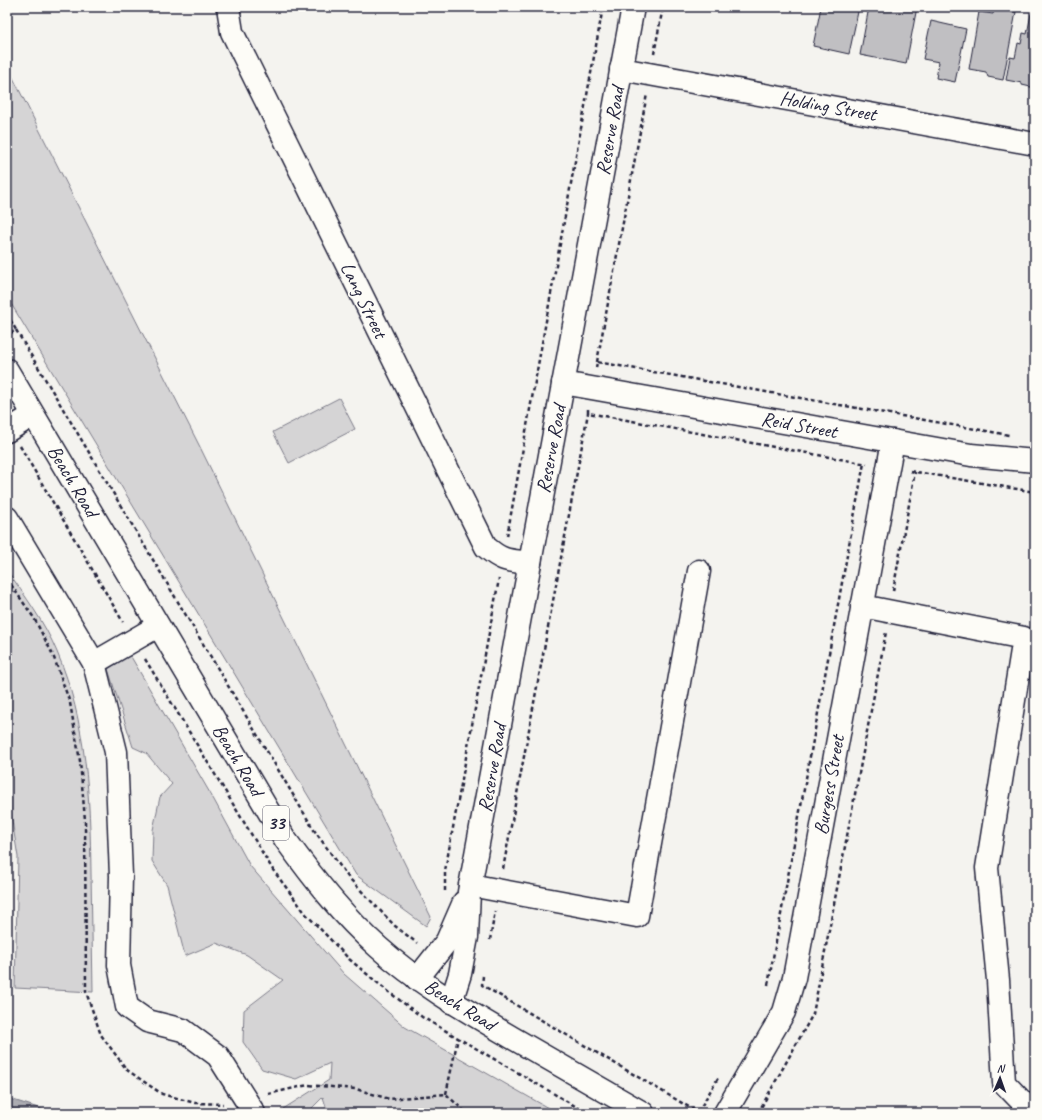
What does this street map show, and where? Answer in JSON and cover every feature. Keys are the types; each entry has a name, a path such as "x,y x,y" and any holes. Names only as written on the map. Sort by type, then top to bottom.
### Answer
{"street":[{"name":"Lang Street","path":"228,7 232,32 486,547 496,556 503,559 530,563"},
{"name":"Reserve Road","path":"451,1002 460,974 467,937 470,888 633,7"},
{"name":"Holding Street","path":"621,69 1035,144"},
{"name":"Beach Road","path":"7,370 285,839 322,889 362,933 417,979 451,1002 643,1113"},
{"name":"Reid Street","path":"563,383 971,455 1035,461"},
{"path":"7,431 33,414"},
{"name":"Burgess Street","path":"725,1113 784,1012 790,996 893,441"},
{"path":"7,518 94,663 116,752 121,876 119,965 127,1007 147,1021 183,1030 218,1056 254,1113"},
{"path":"470,888 499,890 637,916 699,571"},
{"path":"862,606 1024,638 988,868 998,980 1004,1083 1033,1113"},
{"path":"94,663 158,626"},
{"name":"Reserve Road","path":"417,979 446,941 470,888"}],"path":[{"path":"445,894 445,871 604,7"},
{"path":"597,362 663,7"},
{"path":"7,314 314,830 348,877 395,926 417,943 424,940"},
{"path":"7,335 16,330"},
{"path":"490,941 588,413"},
{"path":"767,991 864,463"},
{"path":"758,1113 813,1014 915,472"},
{"path":"7,579 34,618 53,655 70,703 80,761 85,820 86,992"},
{"path":"482,985 484,971"},
{"path":"460,974 482,985 698,1113 721,1073"},
{"path":"446,1094 458,1038"}],"shaded area":[{"path":"7,66 199,445 431,917 426,926 356,875 7,297"},
{"path":"339,398 355,429 289,463 273,432"},
{"path":"7,570 47,631 57,652 75,706 81,733 88,789 93,992 15,988 18,857 7,790"},
{"path":"130,655 214,800 250,866 344,974 405,1027 557,1113 324,1113 327,1110 323,1097 307,1113 287,1113 283,1109 329,1080 330,1063 296,1079 262,1069 243,1042 244,1010 283,980 247,955 216,943 185,956 167,885 152,861 153,830 160,797 172,784 146,753 133,747 108,669"},
{"path":"7,1098 54,1113 7,1113"}],"building":[{"path":"821,7 859,7 849,54 813,46"},
{"path":"869,7 917,7 906,64 860,55"},
{"path":"994,8 1016,12 1003,80 988,77 986,72 969,69 979,12 993,14"},
{"path":"1031,14 1035,15 1035,88 1022,85 1022,83 1006,80 1010,57 1015,58 1018,43 1021,44 1023,33 1027,34"},
{"path":"931,21 966,29 955,82 936,78 939,62 923,59"}]}
